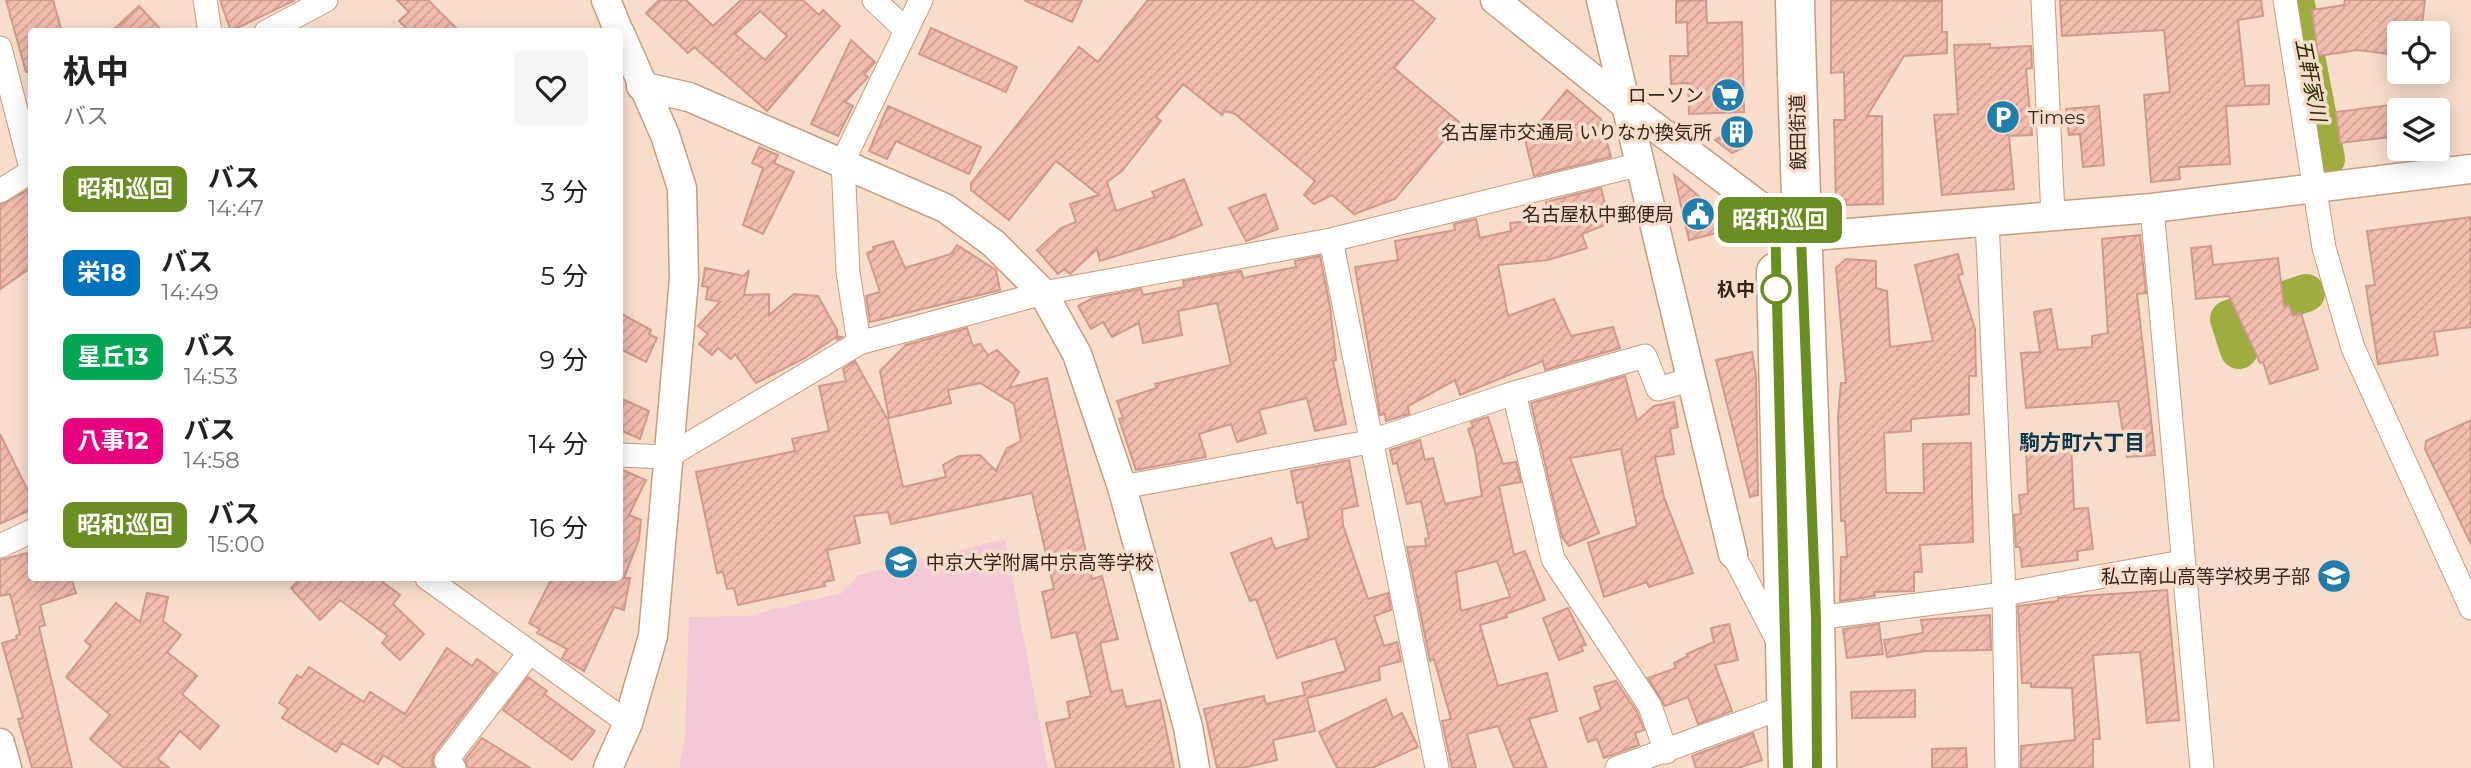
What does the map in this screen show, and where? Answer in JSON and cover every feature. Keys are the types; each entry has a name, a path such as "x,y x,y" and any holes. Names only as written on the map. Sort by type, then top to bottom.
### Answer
{"highway":[{"name":"飯田街道","path":"1773,0 1816,618 1817,768"},
{"name":"飯田街道","path":"1788,768 1783,567 1788,227 1796,0"}],"street":[{"path":"205,0 209,28"},
{"path":"274,28 326,0"},
{"path":"606,0 617,28"},
{"path":"874,0 906,30"},
{"path":"859,343 848,272 843,161 921,0"},
{"path":"1495,0 1627,106 1788,227 1987,220 2152,208 2471,169"},
{"path":"1601,0 1733,554 1762,613 1786,653"},
{"path":"2043,0 2053,216"},
{"path":"2285,0 2324,248 2353,348 2471,608"},
{"path":"608,768 628,723 653,636 684,279 682,188 665,135 623,42"},
{"path":"0,48 28,159"},
{"path":"641,86 690,97 843,161 945,208 993,243 1043,293 1077,354 1122,487 1188,727 1195,768"},
{"path":"623,455 667,457 859,343 1043,293 1331,240 1641,164"},
{"path":"0,191 28,173"},
{"path":"2152,208 2202,768"},
{"path":"1987,220 2004,594 2007,768"},
{"path":"1331,240 1369,442 1437,768"},
{"path":"1122,487 1369,442 1514,393 1645,356 1658,389 1692,379"},
{"path":"1514,393 1553,559 1650,706 1665,752"},
{"path":"0,547 28,533"},
{"path":"1733,554 1753,567 1783,567"},
{"path":"1816,618 2004,594 2182,562"},
{"path":"431,581 628,723"},
{"path":"454,768 446,761 530,652"},
{"path":"1617,768 1787,706"},
{"path":"0,743 7,768"}],"shaded area":[{"path":"1005,539 1048,768 679,768 685,737 689,617 747,616 842,593 859,575"}],"building":[{"path":"6,0 53,0 61,28 28,28 26,72"},
{"path":"220,0 295,0 237,28 230,28"},
{"path":"397,0 428,0 456,28 406,28 399,21 409,12"},
{"path":"659,0 686,0 713,26 741,0 803,0 819,15 823,10 840,26 767,111 694,47 688,53 646,13","holes":["760,11 787,36 765,60 735,34"]},
{"path":"1024,0 1082,0 1072,22"},
{"path":"1148,0 1412,0 1435,19 1394,68 1459,122 1395,199 1354,214 1332,195 1314,204 1304,195 1315,181 1235,114 1225,111 1222,115 1183,84 1156,117 1161,121 1122,171 1107,182 1116,211 1155,197 1152,192 1184,179 1202,225 1169,239 1100,261 1097,249 1070,274 1064,269 1058,274 1037,250 1061,228 1076,222 1070,204 1099,195 1056,161 1009,220 971,190 971,183 1079,47 1098,62"},
{"path":"1706,0 1707,23 1742,22 1744,112 1689,114 1688,83 1671,84 1670,56 1688,56 1687,22 1676,23 1676,1"},
{"path":"1831,0 1942,1 1942,32 1947,32 1947,53 1904,56 1867,116 1882,116 1883,204 1846,205 1846,200 1836,200 1834,120 1845,120 1844,72 1831,73"},
{"path":"2060,0 2261,0 2263,16 2238,20 2245,86 2269,85 2269,104 2226,106 2230,164 2179,167 2180,179 2151,182 2144,95 2170,92 2164,30 2062,36"},
{"path":"2345,0 2425,0 2422,21 2387,21 2387,54 2357,50 2318,56 2312,10 2344,5"},
{"path":"139,6 159,28 115,28"},
{"path":"931,28 1017,67 1006,92 919,54"},
{"path":"851,40 875,62 864,74 868,77 845,102 853,106 838,136 811,124"},
{"path":"1990,44 1990,48 2031,46 2032,68 2026,69 2032,135 2009,136 2014,189 1942,195 1934,115 1958,114 1954,45"},
{"path":"1567,90 1601,119 1611,157 1534,176 1525,140"},
{"path":"888,106 981,147 969,174 896,141 887,159 869,151"},
{"path":"2099,106 2104,165 2083,167 2080,134 2069,135 2066,109"},
{"path":"2387,106 2387,137 2340,143 2336,112"},
{"name":"名古屋市交通局 いりなか換気所","path":"1744,125 1746,146 1732,153 1715,140"},
{"path":"759,147 778,155 774,163 794,172 763,234 743,225 763,168 752,163"},
{"path":"1674,175 1736,228 1689,240"},
{"path":"1601,188 1610,223 1582,234 1587,248 1548,260 1498,265 1508,316 1554,299 1571,336 1613,327 1620,348 1545,370 1543,361 1460,395 1455,380 1408,406 1409,414 1386,421 1385,414 1380,415 1355,267 1398,260 1395,241 1455,230 1454,224 1476,219 1480,238 1511,231 1510,223 1551,219 1546,202"},
{"path":"28,190 28,270 0,289 0,205"},
{"path":"1265,194 1278,229 1246,241 1229,208"},
{"path":"2471,217 2471,327 2434,332 2438,355 2378,364 2366,286 2375,285 2367,231"},
{"path":"2140,235 2146,293 2137,294 2155,455 2127,457 2118,401 2026,408 2021,353 2040,352 2034,312 2051,309 2058,350 2092,347 2092,336 2108,333 2102,239"},
{"path":"893,241 905,268 951,254 957,245 996,270 1000,290 870,322 866,296 880,292 867,253 874,250 873,247"},
{"path":"2211,246 2213,265 2278,258 2284,307 2289,305 2293,316 2301,313 2318,369 2270,384 2263,362 2260,363 2229,296 2196,299 2191,248"},
{"path":"1958,254 1963,274 1958,275 1975,329 1976,376 1969,376 1969,414 1911,419 1911,431 1884,433 1886,493 1924,493 1923,444 1971,443 1973,542 1920,545 1922,572 1914,572 1914,591 1874,592 1875,596 1840,601 1841,557 1847,557 1845,521 1841,521 1838,417 1841,383 1846,383 1836,268 1846,259 1876,261 1876,288 1887,291 1890,347 1933,341 1915,265"},
{"path":"1320,256 1330,307 1336,360 1333,361 1346,424 1315,431 1307,398 1259,410 1266,433 1237,442 1231,424 1199,434 1206,457 1136,470 1119,419 1123,418 1117,401 1157,388 1155,384 1231,365 1217,303 1178,311 1182,335 1143,343 1139,323 1112,337 1103,322 1091,329 1078,306 1093,298 1141,289 1143,295 1184,287 1183,281 1241,271 1243,278 1296,267 1295,261"},
{"path":"705,268 744,276 749,270 744,295 769,294 769,315 794,294 818,296 837,330 837,336 842,337 837,340 836,337 805,358 756,383 735,354 731,359 718,348 712,355 699,344 708,334 698,326 720,302 706,299 708,287 702,286"},
{"path":"623,315 651,330 649,334 657,338 646,362 623,350"},
{"path":"967,328 973,346 980,344 988,355 997,350 1019,372 1009,388 1047,378 1092,579 1102,576 1118,639 1100,643 1111,692 1122,690 1126,707 1160,700 1174,768 1056,768 1046,723 1070,718 1067,702 1091,696 1076,632 1052,638 1042,592 1054,589 1032,493 891,524 888,512 854,516 860,543 827,550 834,580 824,582 825,586 738,605 734,588 727,589 723,572 717,573 696,472 795,451 792,439 829,431 819,386 846,381 843,369 855,361 888,420 903,487 946,477 943,465 959,456 980,455 996,471 1007,448 1021,441 1014,404 980,383 948,390 951,403 889,418 880,371 906,345"},
{"path":"1752,352 1756,375 1758,495 1750,497 1716,360"},
{"path":"1625,376 1637,421 1654,406 1674,402 1678,427 1670,429 1674,454 1655,457 1664,497 1693,573 1649,587 1647,582 1604,597 1588,543 1637,526 1621,449 1570,458 1599,533 1569,546 1562,537 1531,403"},
{"path":"623,399 649,411 640,439 623,431"},
{"path":"1488,417 1503,464 1516,462 1521,482 1499,486 1514,555 1525,551 1545,600 1506,614 1507,617 1480,625 1498,686 1547,673 1557,711 1529,719 1547,768 1514,768 1498,726 1467,734 1476,768 1452,768 1442,721 1451,719 1434,659 1430,661 1407,547 1426,546 1425,539 1429,538 1421,501 1407,504 1397,463 1393,464 1390,450 1420,440 1425,460 1433,458 1445,504 1482,496 1475,451 1468,429 1473,427 1471,422","holes":["1497,561 1510,597 1461,611 1456,572"]},
{"path":"2471,420 2471,544 2425,449 2426,441"},
{"path":"0,434 28,491 28,511 0,524"},
{"path":"2071,441 2074,509 2088,508 2093,549 2077,551 2078,560 2022,567 2020,547 2016,547 2014,515 2021,514 2019,495 2028,494 2026,449 2030,449 2030,442"},
{"path":"1349,460 1358,506 1342,509 1343,525 1368,599 1388,593 1391,610 1374,616 1384,646 1397,642 1401,661 1379,667 1380,680 1307,698 1315,731 1273,740 1277,760 1243,768 1217,768 1204,709 1264,696 1266,704 1305,695 1302,683 1346,671 1335,638 1277,658 1256,599 1250,601 1231,553 1271,538 1275,549 1309,538 1302,502 1297,503 1291,471"},
{"path":"623,470 646,480 629,515 641,520 639,539 624,578 630,578 624,610 614,607 584,671 562,658 567,649 537,633 540,629 529,623 550,581 623,581"},
{"path":"27,553 28,581 72,581 76,593 40,605 45,625 39,627 72,768 32,768 18,719 23,718 2,643 17,639 16,636 20,634 10,594 0,596 0,560"},
{"path":"298,581 381,581 400,595 393,604 424,634 400,660 382,643 388,636 340,600 320,620 291,588"},
{"path":"2167,590 2179,720 2147,723 2140,652 2093,655 2100,739 2093,739 2093,768 2021,768 2021,746 2075,740 2072,688 2031,687 2031,683 2022,683 2018,606 2058,601 2058,598"},
{"path":"147,593 168,597 163,621 181,635 167,652 197,676 182,694 219,726 200,749 180,731 158,759 169,768 124,768 90,739 110,715 66,677 91,646 85,641 116,603 140,622"},
{"path":"1568,608 1586,645 1581,646 1583,651 1559,660 1543,618"},
{"path":"1990,615 1991,650 1926,651 1887,657 1884,640 1923,633 1921,620"},
{"path":"1729,624 1738,660 1715,665 1732,711 1698,724 1688,697 1665,706 1648,678 1676,668 1674,663 1688,656 1687,654 1714,642 1711,628"},
{"path":"1879,624 1883,654 1847,658 1843,629"},
{"path":"447,648 472,666 477,659 496,673 435,752 432,760 434,768 404,768 383,755 378,764 342,743 336,752 282,718 288,709 279,703 297,675 301,678 309,667 364,702 370,692 405,714"},
{"path":"528,677 547,691 544,694 595,731 572,760 503,710"},
{"path":"1616,681 1637,712 1644,730 1635,733 1639,745 1604,758 1597,739 1588,742 1580,718 1601,710 1594,687"},
{"path":"1915,690 1915,717 1852,718 1851,692"},
{"path":"1386,699 1393,718 1402,713 1418,747 1372,768 1337,768 1319,732"},
{"path":"1753,733 1762,760 1738,768 1696,768 1692,756"},
{"path":"482,738 530,768 468,768 465,760"},
{"path":"1966,748 1967,768 1932,768 1932,749"}],"waterway":[{"name":"五軒家川","path":"2295,0 2326,159"},
{"name":"五軒家川","path":"2239,350 2229,319 2306,293"}],"bus line":[{"name":"昭和巡回","path":"1788,768 1775,216 1801,237 1816,618 1817,768"}],"place":[{"name":"ローソン","path":"1728,95"},
{"name":"Times","path":"2003,117"},
{"name":"名古屋市交通局 いりなか換気所","path":"1737,132"},
{"name":"名古屋杁中郵便局","path":"1698,214"},
{"name":"杁中","path":"1776,289"},
{"name":"中京大学附属中京高等学校","path":"901,562"},
{"name":"私立南山高等学校男子部","path":"2334,576"}],"district":[{"name":"駒方町六丁目","path":"2082,442"}]}
